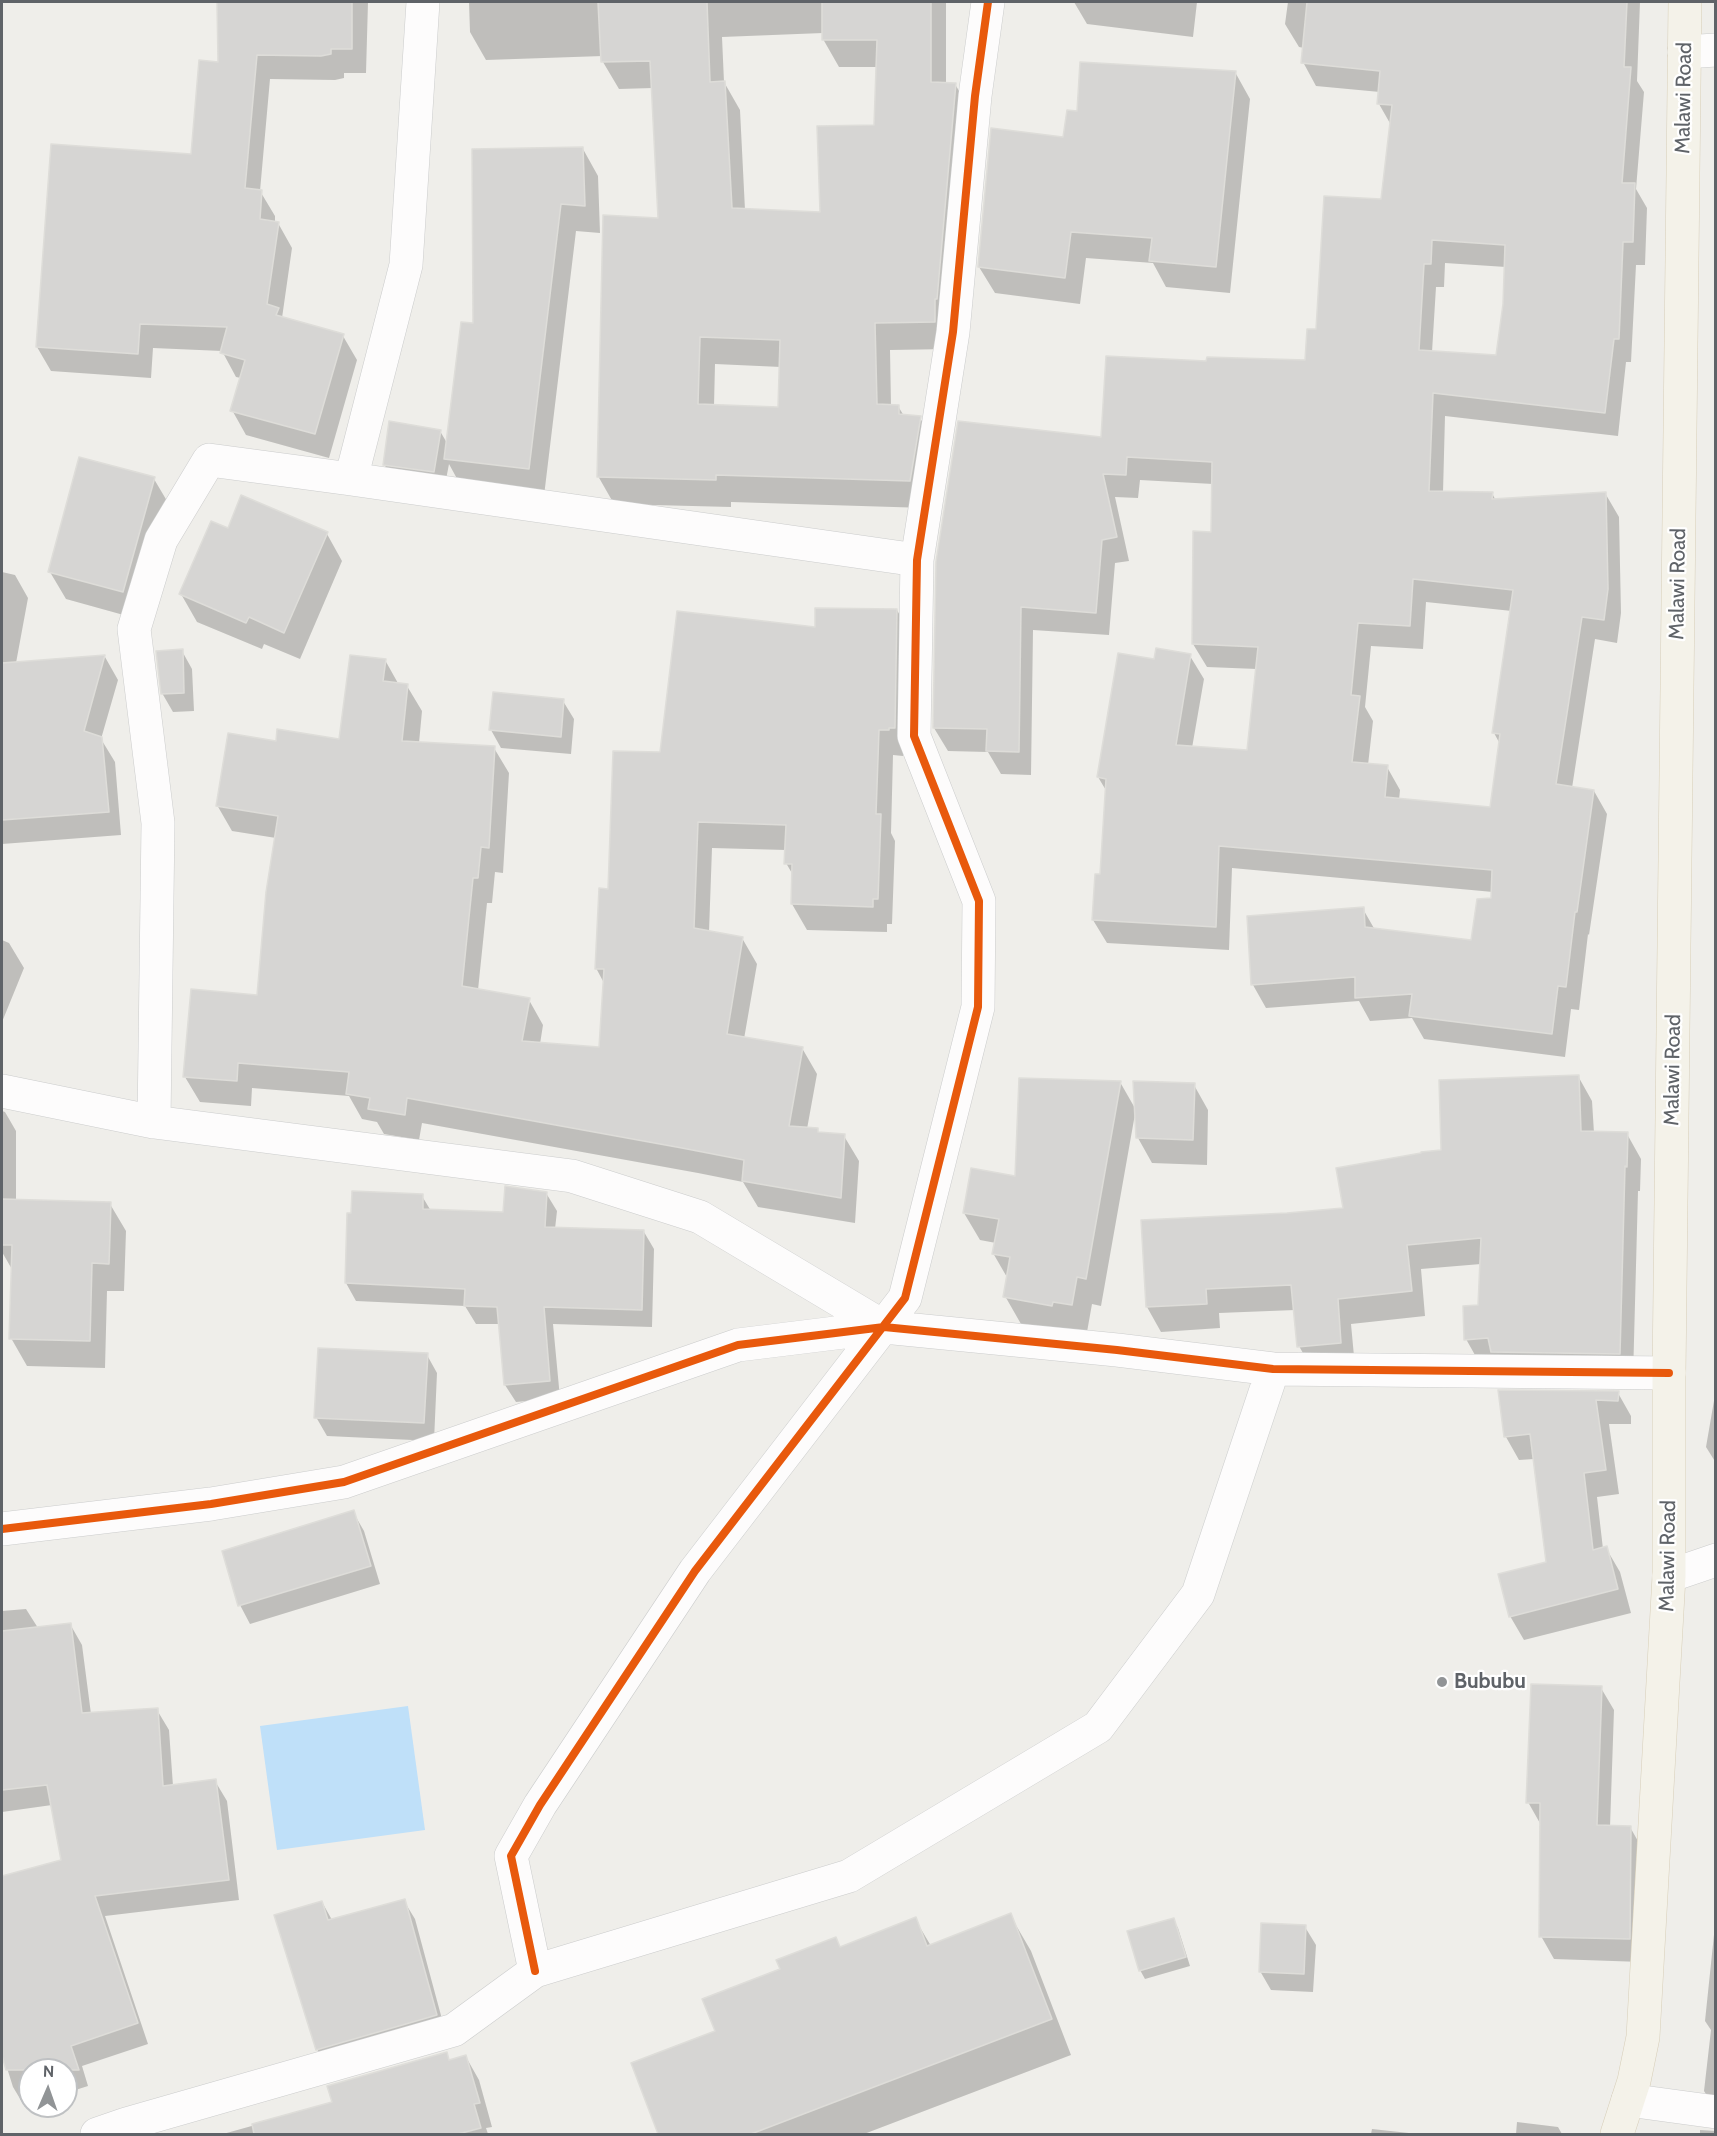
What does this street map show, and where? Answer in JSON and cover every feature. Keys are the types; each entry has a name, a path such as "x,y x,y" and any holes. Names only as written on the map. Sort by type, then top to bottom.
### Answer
{"main road":[{"name":"Malawi Road","path":"1624,2122 1643,2037 1669,1576 1669,1372 1700,51 1685,2"}],"street":[{"path":"351,479 406,265 423,2"},
{"path":"535,1971 511,1856 540,1804 695,1571 905,1298 978,1007 979,901 914,736 916,560 953,332 975,96 988,2"},
{"path":"154,1122 158,823 134,629 161,540 208,460 916,560"},
{"path":"2,1091 154,1122 572,1176 700,1217 884,1327"},
{"path":"2,1529 211,1504 344,1482 738,1345 884,1327 1117,1350 1273,1369 1669,1372"},
{"path":"98,2134 454,2030 535,1971 849,1876 1098,1727 1198,1594 1273,1369"},
{"path":"1669,1576 1716,1560"},
{"path":"1624,2122 1716,2112"}],"water":[{"path":"408,1706 425,1830 277,1850 260,1726"}],"building":[{"path":"217,2 352,2 352,49 331,49 331,54 321,56 257,55 245,188 262,190 260,219 279,222 267,304 279,308 276,315 344,334 315,434 230,411 245,360 220,353 227,327 140,324 138,354 36,347 51,144 191,154 199,60 218,62"},
{"path":"598,2 707,2 710,82 725,81 732,208 820,212 817,126 874,125 877,40 822,40 822,2 931,2 931,82 956,83 937,299 935,299 935,322 875,323 877,404 899,405 899,414 921,416 910,481 716,475 716,480 597,477 603,215 658,218 650,61 601,62","holes":["700,337 780,340 778,407 698,404"]},
{"path":"1307,2 1627,2 1624,67 1631,67 1622,183 1635,183 1633,242 1623,242 1619,339 1614,339 1605,413 1433,393 1429,491 1493,492 1492,499 1606,492 1608,589 1604,620 1582,617 1556,784 1594,790 1566,987 1558,986 1552,1034 1409,1016 1412,994 1355,998 1355,977 1251,985 1247,916 1364,907 1365,927 1471,940 1477,899 1491,898 1492,870 1219,846 1216,927 1092,920 1095,874 1100,874 1106,779 1097,777 1118,653 1154,659 1156,648 1191,654 1176,745 1247,750 1258,647 1192,644 1193,531 1211,532 1212,462 1127,457 1126,475 1103,474 1117,537 1102,540 1096,613 1021,607 1019,752 986,751 987,729 933,728 936,562 958,421 1101,437 1106,356 1206,361 1207,357 1305,360 1307,329 1316,329 1324,196 1381,199 1392,105 1377,104 1380,71 1301,63","holes":["1432,240 1505,245 1503,304 1496,355 1419,350 1424,264 1431,264","1413,579 1513,590 1492,733 1500,734 1490,807 1385,797 1388,765 1352,762 1360,696 1351,695 1358,623 1410,626"]},
{"path":"1080,62 1236,71 1216,267 1149,261 1152,238 1071,232 1065,278 978,267 991,128 1063,137 1067,110 1077,111"},
{"path":"583,147 585,206 561,204 529,469 444,459 461,322 473,323 472,149"},
{"path":"389,421 441,430 434,472 383,465"},
{"path":"79,457 155,477 123,592 48,572"},
{"path":"241,495 328,532 284,633 249,617 246,623 179,594 211,521 228,528"},
{"path":"815,608 897,609 895,728 879,730 876,814 881,814 878,899 873,899 873,907 791,904 792,864 784,864 786,825 698,822 694,928 743,937 727,1034 803,1047 789,1126 818,1128 818,1132 845,1134 841,1198 742,1181 744,1160 682,1148 407,1098 405,1115 368,1109 370,1098 346,1094 349,1072 238,1063 237,1081 183,1077 191,989 257,995 266,892 278,816 216,806 228,733 276,741 277,729 339,739 350,655 386,659 383,681 408,684 402,741 495,746 489,848 481,847 478,878 473,878 462,986 530,998 522,1041 599,1047 604,969 595,969 599,888 608,889 613,751 660,752 677,611 815,627"},
{"path":"183,649 184,693 161,694 156,651"},
{"path":"105,655 84,731 102,737 109,812 2,820 2,663"},
{"path":"493,692 564,699 561,737 489,730"},
{"path":"1579,1075 1581,1131 1628,1132 1620,1354 1491,1352 1488,1338 1464,1340 1463,1306 1478,1305 1481,1238 1407,1245 1412,1291 1338,1299 1341,1343 1297,1347 1291,1285 1206,1289 1207,1304 1146,1307 1141,1220 1343,1208 1336,1168 1441,1150 1439,1080"},
{"path":"1019,1078 1121,1081 1086,1279 1077,1277 1072,1305 1053,1302 1052,1306 1003,1297 1010,1257 992,1254 999,1219 963,1213 971,1168 1015,1176"},
{"path":"1133,1081 1195,1083 1193,1140 1136,1138"},
{"path":"505,1186 547,1192 545,1227 644,1230 642,1310 544,1307 550,1381 504,1385 497,1307 464,1306 465,1289 345,1283 347,1213 351,1213 352,1191 423,1194 423,1209 503,1212"},
{"path":"2,1199 111,1202 109,1264 92,1263 90,1341 9,1339 12,1245 2,1245"},
{"path":"318,1348 428,1353 424,1423 314,1418"},
{"path":"1498,1390 1619,1391 1618,1401 1596,1400 1606,1470 1584,1473 1593,1550 1607,1546 1618,1589 1509,1617 1498,1574 1546,1562 1530,1434 1504,1437"},
{"path":"354,1510 371,1566 238,1606 222,1551"},
{"path":"71,1623 82,1713 158,1708 163,1786 216,1779 229,1880 95,1896 138,2023 71,2046 75,2058 18,2058 18,2070 6,2070 2,2056 2,1876 61,1860 47,1785 2,1790 2,1631"},
{"path":"1531,1684 1602,1686 1597,1825 1631,1826 1630,1939 1539,1937 1540,1803 1526,1803"},
{"path":"405,1899 437,2015 316,2050 274,1915 322,1901 328,1920"},
{"path":"1011,1913 1052,2019 751,2134 658,2134 631,2063 715,2031 702,1999 780,1969 776,1960 836,1937 840,1947 916,1917 927,1946"},
{"path":"1174,1918 1186,1957 1139,1971 1127,1931"},
{"path":"1261,1923 1306,1925 1304,1974 1259,1972"},
{"path":"447,2052 449,2060 466,2055 480,2103 474,2104 481,2128 458,2134 254,2134 252,2124 332,2102 327,2086"}],"cycle path":[{"path":"535,1971 511,1856 540,1805 695,1571 905,1298 978,1007 979,901 914,736 917,560 953,332 975,96 988,2"},
{"path":"2,1529 211,1504 344,1482 738,1345 884,1327 1117,1350 1273,1369 1669,1373"}],"place":[{"name":"Bububu","path":"1442,1682"}]}
